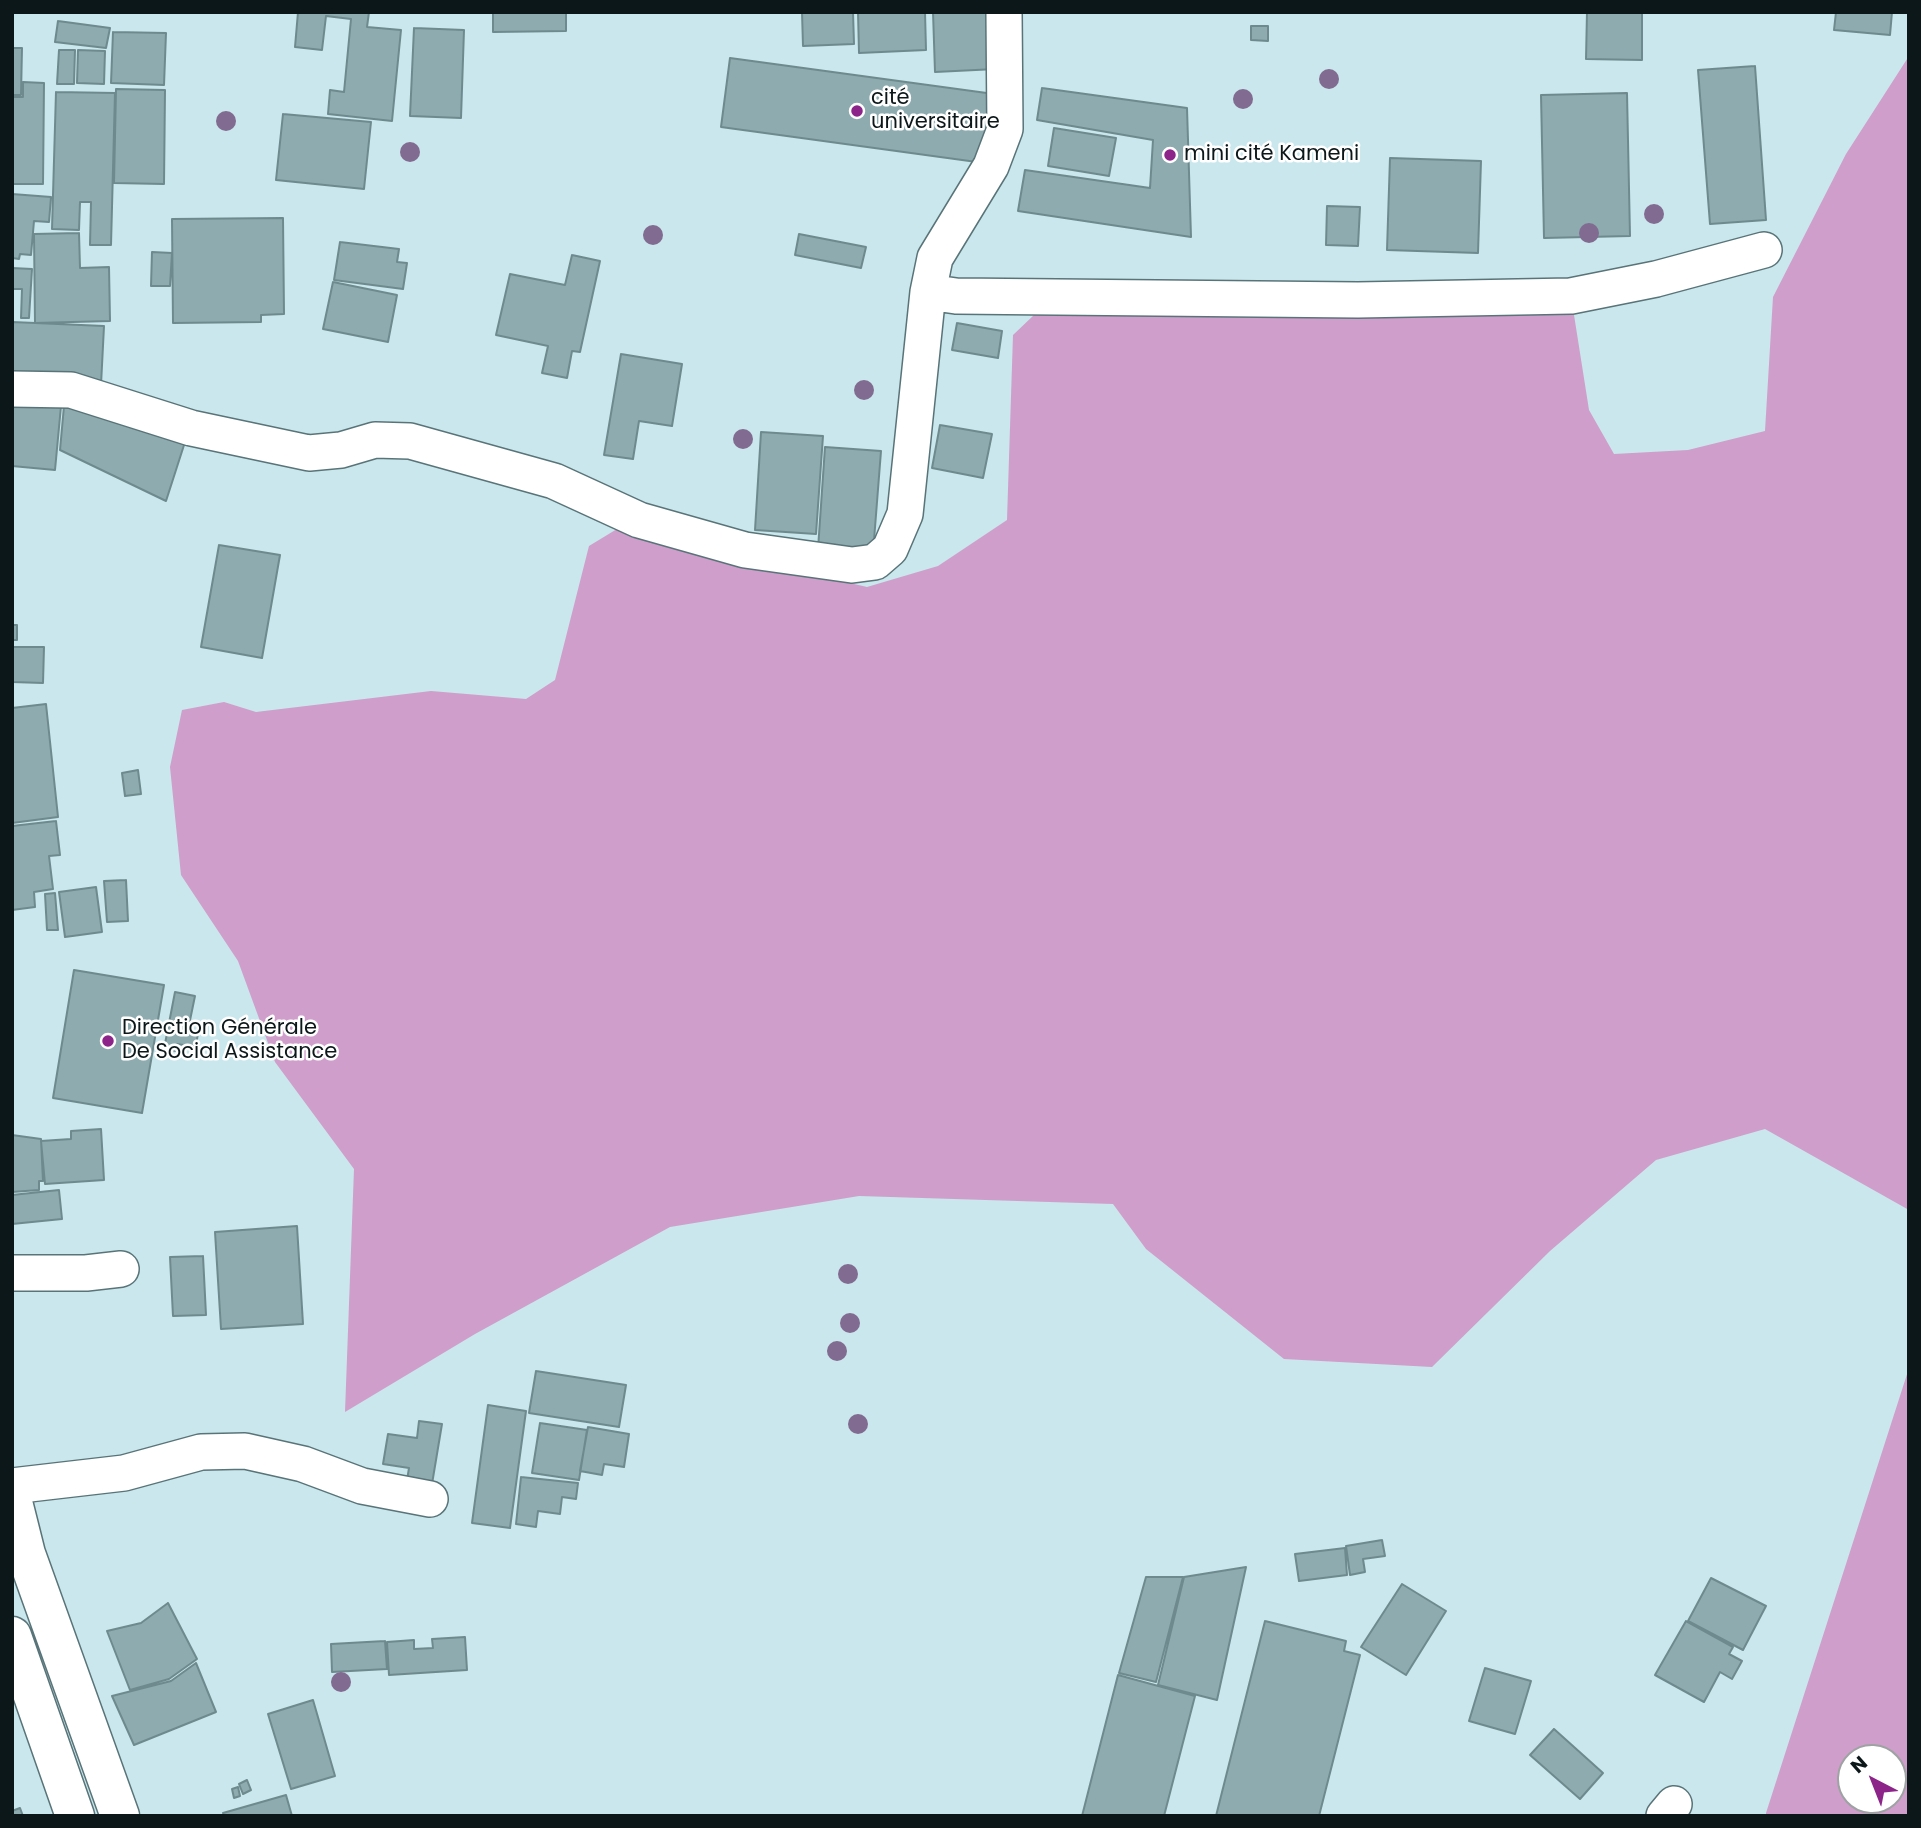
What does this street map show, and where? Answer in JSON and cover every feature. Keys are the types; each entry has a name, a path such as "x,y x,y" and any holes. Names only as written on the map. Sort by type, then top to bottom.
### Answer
{"main road":[{"path":"12,1498 26,1554 120,1816"},
{"path":"12,1636 75,1816"}],"street":[{"path":"12,389 71,390 191,428 309,453 341,450 375,440 410,440 554,481 639,520 732,546 852,565 875,562 890,549 905,514 928,292 935,258 991,166 1004,129 1004,12"},
{"path":"928,292 956,296 1330,299 1571,296 1656,279 1765,250"},
{"path":"12,1273 86,1273 121,1269"},
{"path":"12,1486 124,1473 201,1452 245,1451 303,1464 362,1486 430,1499"}],"shaded area":[{"path":"1909,56 1909,1210 1765,1129 1656,1160 1550,1251 1432,1367 1284,1359 1146,1249 1113,1204 859,1196 670,1227 475,1334 345,1412 354,1169 275,1062 238,961 181,875 170,767 182,710 224,702 256,712 431,691 526,699 555,680 589,546 617,529 867,587 938,566 1007,520 1013,335 1034,315 1571,296 1589,410 1614,454 1688,450 1765,431 1773,297 1846,154"},
{"path":"1909,1368 1909,1816 1766,1816 1766,1813"}],"building":[{"path":"298,12 369,12 367,27 401,30 392,121 328,114 330,90 344,92 351,19 326,16 322,50 295,47"},
{"path":"493,12 566,12 566,31 493,32"},
{"path":"802,12 853,12 854,44 803,46"},
{"path":"858,12 925,12 926,50 859,53"},
{"path":"933,12 995,12 996,69 935,72"},
{"path":"1587,12 1642,12 1642,60 1586,59"},
{"path":"1836,12 1892,12 1890,35 1834,30"},
{"path":"58,21 110,28 106,48 55,42"},
{"path":"1251,26 1268,26 1268,41 1251,40"},
{"path":"414,28 464,30 461,118 410,116"},
{"path":"113,32 166,33 164,85 111,83"},
{"path":"12,48 22,48 21,95 12,95"},
{"path":"59,50 75,50 74,84 57,84"},
{"path":"78,50 105,51 104,84 77,83"},
{"name":"cité universitaire","path":"730,58 994,94 984,163 721,127"},
{"path":"1755,66 1766,220 1710,224 1698,70"},
{"path":"23,82 44,83 43,184 12,184 12,97 23,97"},
{"name":"mini cité Kameni","path":"1042,88 1187,108 1191,237 1018,211 1025,170 1150,188 1153,140 1037,120"},
{"path":"116,89 165,90 164,184 114,183"},
{"path":"56,92 115,93 111,245 90,245 91,202 80,202 79,230 52,229"},
{"path":"1627,93 1630,236 1544,238 1541,95"},
{"path":"283,114 371,122 364,189 276,180"},
{"path":"1054,128 1116,138 1109,176 1048,166"},
{"path":"1390,158 1481,161 1478,253 1387,250"},
{"path":"12,194 51,197 49,222 34,221 31,255 20,254 19,259 12,258"},
{"path":"1327,206 1360,207 1358,246 1326,245"},
{"path":"283,218 284,314 261,315 261,322 173,323 172,219"},
{"path":"79,233 80,268 109,267 110,321 35,323 34,234"},
{"path":"799,234 866,247 861,268 795,255"},
{"path":"340,242 399,249 397,262 407,263 403,289 334,280"},
{"path":"152,252 172,253 170,286 151,286"},
{"path":"572,255 600,261 580,352 572,351 567,378 542,373 548,346 496,335 510,274 565,285"},
{"path":"12,268 32,269 29,318 21,318 22,289 12,289"},
{"path":"333,282 397,295 388,342 323,329"},
{"path":"12,322 104,326 101,385 12,381"},
{"path":"957,323 1002,331 998,358 952,350"},
{"path":"621,354 682,364 672,426 639,421 633,459 604,455"},
{"path":"12,402 61,406 55,470 12,466"},
{"path":"64,406 185,442 166,501 60,450"},
{"path":"940,425 992,434 983,478 932,468"},
{"path":"761,432 823,436 816,534 755,530"},
{"path":"825,447 881,451 873,553 818,549"},
{"path":"219,545 280,555 262,658 201,647"},
{"path":"12,625 17,625 17,640 12,640"},
{"path":"12,647 44,647 43,683 12,682"},
{"path":"46,704 58,817 12,823 12,708"},
{"path":"138,770 141,794 125,796 122,773"},
{"path":"56,821 60,855 49,856 53,889 34,892 35,907 12,910 12,826"},
{"path":"126,880 128,921 107,922 104,881"},
{"path":"96,887 102,932 65,937 59,892"},
{"path":"55,893 58,930 47,930 45,894"},
{"name":"Direction Générale De Social Assistance","path":"74,970 164,985 142,1113 53,1098"},
{"path":"175,992 195,996 188,1030 198,1032 196,1047 177,1044 176,1051 164,1049"},
{"path":"101,1129 104,1180 45,1184 41,1141 71,1139 71,1131"},
{"path":"12,1135 41,1139 43,1181 39,1181 39,1190 12,1192"},
{"path":"59,1190 62,1219 12,1224 12,1195"},
{"path":"297,1226 303,1324 221,1329 215,1232"},
{"path":"203,1256 206,1315 173,1316 170,1257"},
{"path":"536,1371 626,1385 619,1427 529,1413"},
{"path":"488,1405 526,1411 510,1528 472,1523"},
{"path":"419,1421 442,1424 432,1484 407,1480 409,1468 383,1464 388,1434 417,1438"},
{"path":"540,1423 587,1430 579,1480 532,1473"},
{"path":"588,1427 629,1434 624,1467 604,1464 602,1475 580,1471"},
{"path":"521,1477 578,1483 576,1499 562,1497 560,1514 538,1511 536,1527 516,1524"},
{"path":"1382,1540 1385,1556 1363,1559 1365,1572 1350,1575 1346,1546"},
{"path":"1345,1548 1347,1575 1299,1581 1295,1554"},
{"path":"1246,1567 1217,1700 1158,1685 1184,1577"},
{"path":"1146,1577 1183,1577 1156,1682 1119,1673"},
{"path":"1711,1578 1766,1606 1743,1650 1688,1621"},
{"path":"1402,1584 1446,1611 1406,1675 1361,1647"},
{"path":"168,1603 197,1659 169,1679 130,1690 107,1631 141,1623"},
{"path":"1265,1621 1346,1641 1344,1651 1360,1655 1319,1816 1216,1816"},
{"path":"1686,1621 1733,1647 1729,1654 1742,1661 1732,1679 1720,1672 1704,1702 1655,1675"},
{"path":"465,1637 467,1670 389,1675 387,1642 414,1640 414,1649 433,1648 432,1639"},
{"path":"385,1641 387,1669 332,1672 331,1644"},
{"path":"196,1663 216,1712 134,1745 112,1696 171,1681"},
{"path":"1485,1668 1531,1681 1515,1734 1469,1721"},
{"path":"1118,1675 1195,1696 1164,1816 1082,1816"},
{"path":"313,1700 335,1776 291,1789 268,1714"},
{"path":"1554,1729 1603,1773 1580,1799 1530,1755"},
{"path":"247,1780 251,1790 243,1794 239,1784"},
{"path":"238,1787 240,1796 234,1798 232,1789"},
{"path":"286,1795 292,1816 224,1816 223,1813"},
{"path":"20,1808 23,1816 12,1816 12,1811"}],"place":[{"name":"cité universitaire","path":"857,111"},
{"name":"mini cité Kameni","path":"1170,155"},
{"name":"Direction Générale De Social Assistance","path":"108,1041"}]}
